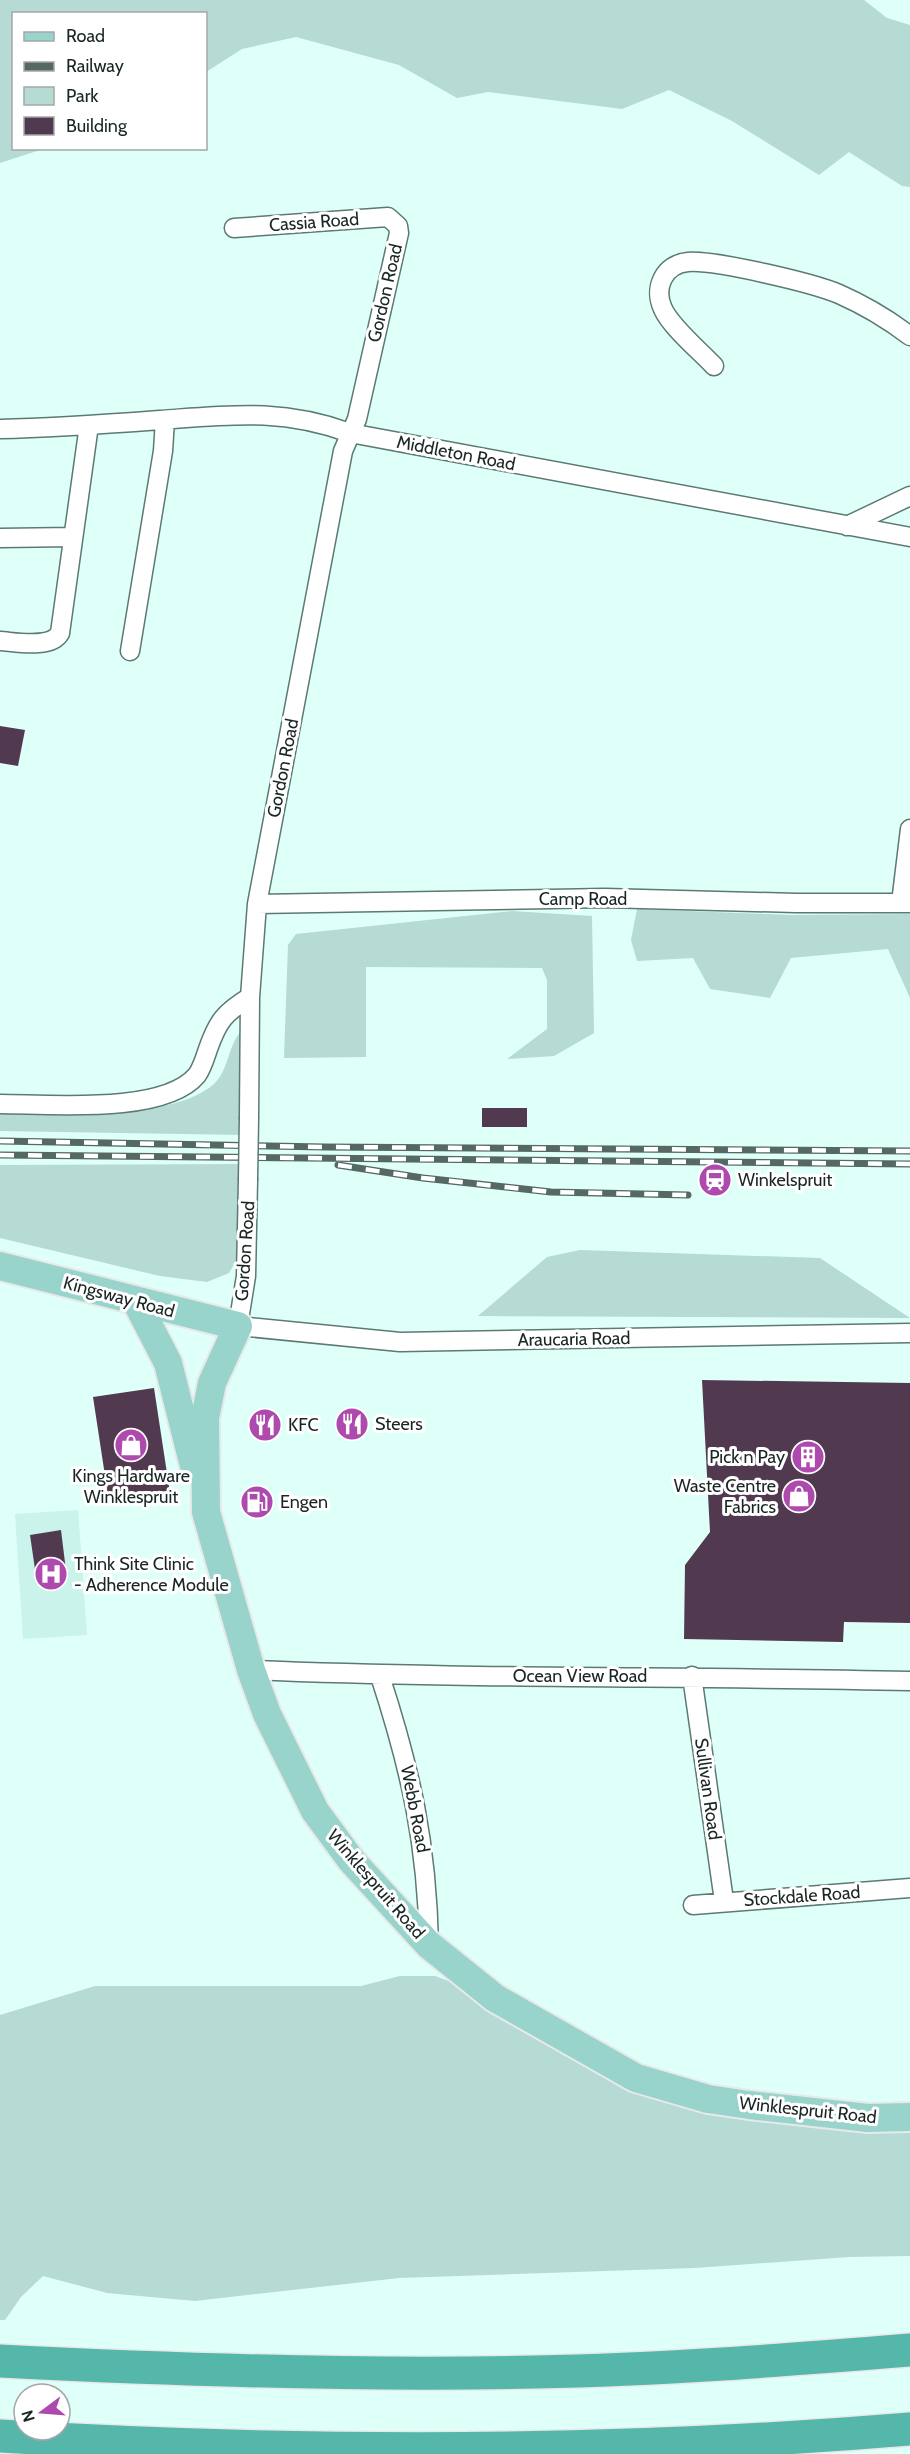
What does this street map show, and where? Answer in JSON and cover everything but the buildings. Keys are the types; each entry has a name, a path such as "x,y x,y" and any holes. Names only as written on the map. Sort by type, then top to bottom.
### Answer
{"highway":[{"path":"0,2342 244,2372"},
{"path":"0,2361 244,2372 536,2372 767,2362 910,2350"},
{"path":"0,2436 184,2446 410,2450 608,2448 791,2439 910,2429"}],"main road":[{"name":"Kingsway Road","path":"0,1266 137,1303 238,1326"},
{"path":"137,1303 168,1363 206,1512"},
{"name":"Winklespruit Road","path":"238,1326 212,1383 205,1418 206,1512 251,1670 267,1714 315,1811 351,1860 429,1945 495,1998 636,2078 708,2098 749,2105 868,2118 910,2117"}],"street":[{"name":"Cassia Road","path":"234,228 376,217 394,220"},
{"name":"Gordon Road","path":"238,1326 246,1276 250,998 256,904 343,451 357,419 398,242 398,226 394,220"},
{"path":"714,366 663,311 658,296 661,280 670,269 685,262 699,262 761,274 838,294 910,336"},
{"name":"Middleton Road","path":"0,429 272,414 318,421 350,433 910,537"},
{"path":"130,651 161,463 165,420"},
{"path":"0,641 44,642 57,637 89,425"},
{"path":"847,526 910,496"},
{"path":"0,538 73,537"},
{"path":"906,903 910,830"},
{"name":"Camp Road","path":"256,904 605,898 796,903 906,903"},
{"path":"0,1104 115,1104 142,1101 182,1086 196,1075 216,1027 224,1015 250,998"},
{"name":"Araucaria Road","path":"238,1326 400,1342 910,1333"},
{"name":"Ocean View Road","path":"251,1670 380,1676 692,1676 910,1681"},
{"name":"Webb Road","path":"380,1676 418,1810 428,1890 429,1945"},
{"name":"Sullivan Road","path":"692,1676 724,1901"},
{"name":"Stockdale Road","path":"693,1905 910,1887"}],"shaded area":[{"name":"Think Site Clinic - Adherence Module","path":"78,1510 87,1635 23,1639 15,1514"}],"green space":[{"path":"0,0 864,0 887,18 910,25 910,187 902,186 849,152 819,175 732,121 669,90 622,109 488,92 457,98 399,65 296,37 242,49 207,71 207,12 12,12 12,150 40,150 0,163"},
{"path":"637,909 791,915 910,914 910,998 888,949 791,958 770,998 710,989 693,958 637,961 631,940"},
{"path":"512,911 592,916 594,1033 554,1056 507,1059 547,1029 547,980 542,968 366,967 366,1057 284,1058 288,945 296,934"},
{"path":"244,1029 243,1135 0,1131 0,1111 112,1112 170,1105 194,1096 214,1084 219,1078 235,1041"},
{"path":"242,1164 240,1254 229,1273 207,1282 160,1276 0,1238 0,1165"},
{"path":"580,1250 820,1258 910,1318 478,1316 547,1257"},
{"path":"400,1976 435,1976 465,1987 609,2073 709,2114 832,2129 910,2127 910,2256 849,2257 695,2268 399,2278 195,2301 107,2293 43,2276 21,2297 5,2320 0,2320 0,2015 95,1986 361,1986"}],"railway":[{"path":"0,1141 325,1147 910,1151"},
{"path":"0,1155 910,1164"},
{"path":"338,1165 423,1178 551,1192 688,1195"}],"place":[{"name":"Winkelspruit","path":"715,1180"},
{"name":"Steers","path":"352,1424"},
{"name":"KFC","path":"265,1425"},
{"name":"Kings Hardware Winklespruit","path":"131,1445"},
{"name":"Pick n Pay","path":"808,1457"},
{"name":"Waste Centre Fabrics","path":"799,1496"},
{"name":"Engen","path":"257,1502"},
{"name":"Think Site Clinic - Adherence Module","path":"51,1574"}]}
